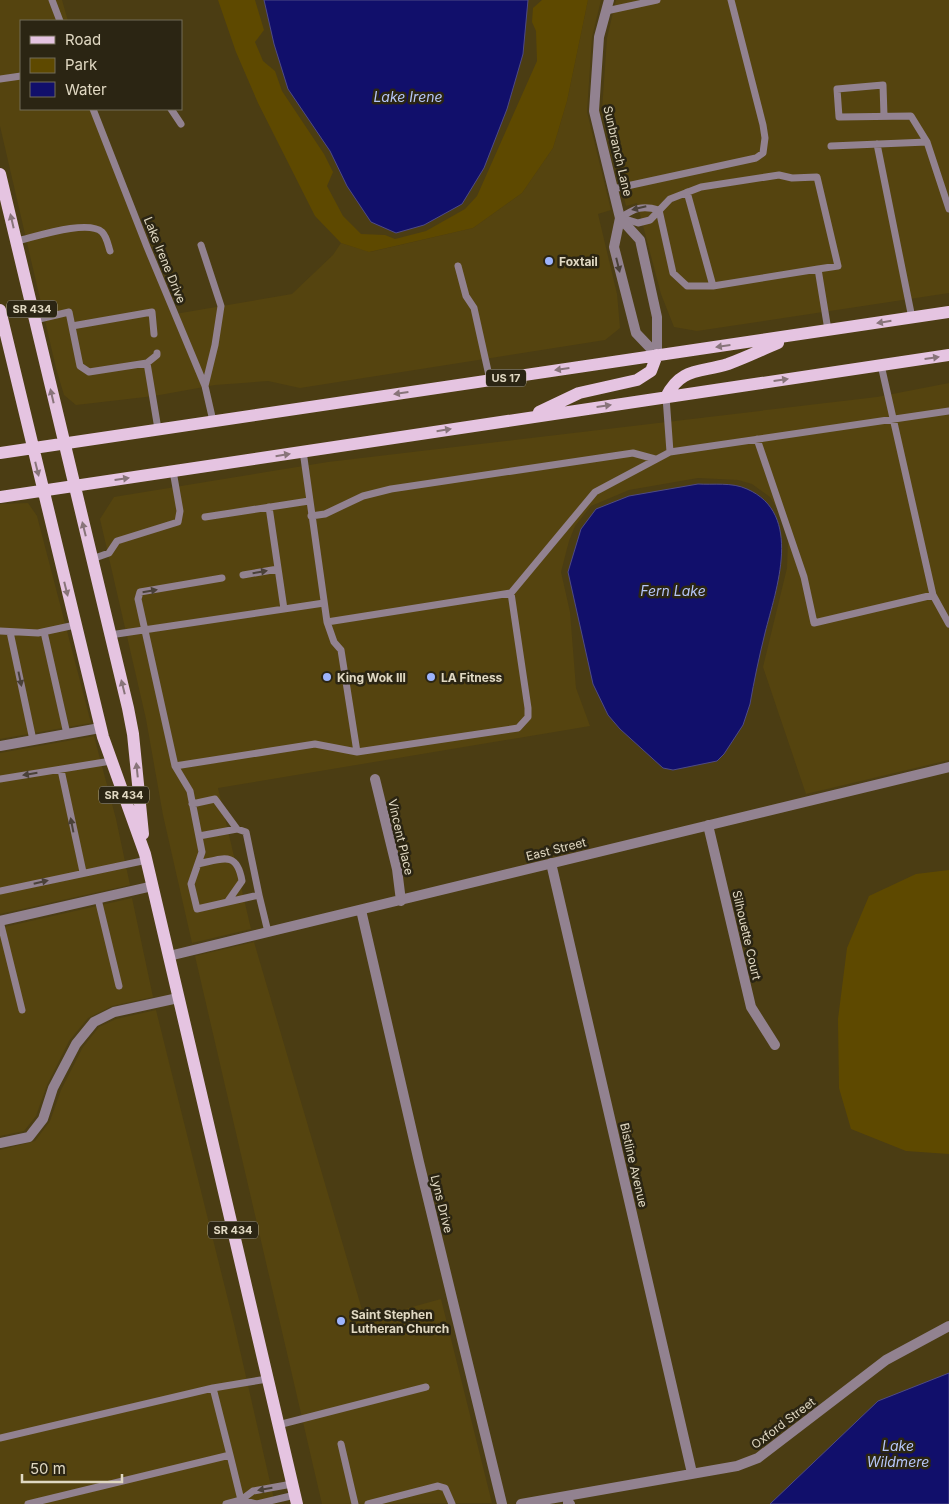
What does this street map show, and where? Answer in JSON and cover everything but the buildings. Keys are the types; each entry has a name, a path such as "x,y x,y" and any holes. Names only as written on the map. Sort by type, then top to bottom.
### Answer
{"main road":[{"name":"SR 434","path":"0,174 133,734 146,857"},
{"name":"SR 434","path":"0,310 100,728 146,857 294,1494"},
{"name":"US 17","path":"0,452 949,312"},
{"path":"666,397 672,387 689,373 726,364 796,335"},
{"path":"526,418 579,393 637,380 651,371 657,355"},
{"path":"0,497 949,355"}],"street":[{"name":"Sunbranch Lane","path":"609,0 599,37 594,111 620,218 614,246 636,333 657,355"},
{"name":"Sunbranch Lane","path":"620,218 640,240 657,317 657,355"},
{"path":"0,746 100,728"},
{"name":"East Street","path":"168,956 949,767"},
{"name":"Vincent Place","path":"375,779 397,869 401,901"},
{"name":"Silhouette Court","path":"708,825 751,1008 775,1045"},
{"name":"Bistline Avenue","path":"551,863 692,1473"},
{"path":"0,921 153,886"},
{"name":"Lyns Drive","path":"361,910 421,1171 502,1504"},
{"path":"0,1143 29,1137 43,1119 54,1088 76,1044 94,1022 114,1012 178,998"},
{"name":"Oxford Street","path":"521,1504 568,1502 692,1473 737,1466 758,1458 886,1360 949,1326"}],"lane":[{"path":"52,0 60,20"},
{"path":"606,11 657,0"},
{"path":"613,189 756,158 762,153 765,138 763,125 730,0"},
{"path":"0,79 20,76"},
{"path":"884,116 882,85 837,89 839,117 911,116 928,142 949,209"},
{"name":"Lake Irene Drive","path":"94,110 147,247 205,386 213,421"},
{"path":"172,110 181,124"},
{"path":"831,146 928,142"},
{"path":"877,144 912,318"},
{"path":"620,218 638,223 650,220 659,210 670,199 701,187 779,175 792,178 817,177 838,266 713,286 687,286 673,273 659,210"},
{"path":"687,192 713,286"},
{"path":"620,218 634,208 646,206 659,210"},
{"path":"16,241 65,230 90,228 102,232 106,236 110,251"},
{"path":"201,245 221,306 215,345 205,386"},
{"path":"458,266 466,296 474,308 490,380"},
{"path":"818,269 828,330"},
{"path":"35,320 69,312 80,366 89,372 147,363 157,356 157,353"},
{"path":"72,326 152,312 154,334"},
{"path":"147,363 158,429"},
{"path":"881,365 933,595 949,624"},
{"path":"666,397 670,452"},
{"path":"326,622 512,593 594,492 670,452 949,410"},
{"path":"757,439 799,560 814,623 933,595"},
{"path":"303,452 326,622 334,642 341,650 357,752"},
{"path":"311,516 325,514 363,496 391,489 633,453 655,459"},
{"path":"92,559 109,553 117,542 125,538 159,530 178,522 180,511 174,471"},
{"path":"205,516 310,501"},
{"path":"269,507 284,609"},
{"path":"243,575 278,569"},
{"path":"222,578 140,592 138,599 175,766 190,791 199,836 202,852 191,884 197,908 259,895"},
{"path":"175,766 315,744 357,752 511,730 524,723 528,717 512,593"},
{"path":"110,635 324,603"},
{"path":"0,631 44,632 75,625"},
{"path":"10,632 33,740"},
{"path":"44,632 68,734"},
{"path":"0,779 112,761"},
{"path":"61,770 82,872"},
{"path":"192,804 215,799 237,829"},
{"path":"199,836 237,829 246,832 268,932"},
{"path":"0,892 146,857"},
{"path":"198,864 225,858 236,862 240,868 242,881 228,902"},
{"path":"98,899 119,986"},
{"path":"0,921 22,1010"},
{"path":"0,1438 213,1388 267,1378"},
{"path":"278,1425 426,1387"},
{"path":"213,1388 242,1502"},
{"path":"341,1444 355,1504"},
{"path":"28,1504 230,1455"},
{"path":"368,1504 438,1486 445,1488 452,1504"},
{"path":"242,1502 253,1491 294,1494"},
{"path":"226,1504 242,1502 257,1504 294,1494"}],"shaded area":[{"path":"0,0 62,0 68,20 20,20 20,110 95,110 175,314 292,294 333,255 341,243 370,252 473,228 522,193 553,148 567,101 588,0 601,0 592,37 587,112 611,210 598,214 617,294 620,328 605,340 300,388 268,381 215,385 154,396 76,405 64,395 56,368 0,126"},
{"path":"616,0 949,0 949,293 697,331 674,327 661,294 637,203 626,206 602,110 607,38"},
{"path":"949,383 949,760 806,794 763,667 787,568 788,539 781,515 770,497 752,484 738,480 698,478 629,490 591,506 575,526 561,572 570,612 576,688 590,726 218,788 251,929 192,943 163,815 146,719 100,519 114,497 328,462 877,397"},
{"path":"28,503 37,516 91,723 0,739 0,504"},
{"path":"94,736 116,819 130,885 0,914 0,753"},
{"path":"132,898 153,997 112,1006 88,1018 69,1041 47,1085 36,1116 24,1131 0,1136 0,928"},
{"path":"254,942 365,1320 441,1299 492,1503 322,1504 195,956"},
{"path":"156,1010 234,1324 275,1504 0,1504 0,1150 35,1141 50,1121 61,1090 83,1047 99,1027 116,1019"}],"green space":[{"path":"218,0 255,0 264,30 255,42 263,61 275,71 282,91 324,154 333,172 327,186 343,216 361,234 385,235 395,239 426,231 465,209 477,196 537,61 536,31 532,22 533,8 542,0 588,0 567,101 553,148 522,193 473,228 369,252 341,243 315,216 258,103 236,52"},
{"path":"949,870 949,1154 906,1151 851,1129 839,1088 838,1019 847,948 869,896 916,874"}],"water":[{"name":"Lake Irene","path":"264,0 528,0 523,54 507,109 484,168 462,204 424,225 396,233 371,222 347,186 330,151 288,89 274,44"},
{"name":"Fern Lake","path":"698,484 741,487 765,501 775,516 781,534 782,554 775,595 750,704 743,725 724,754 717,761 673,770 663,768 620,729 608,715 593,684 568,572 581,529 596,509 629,496"},
{"name":"Lake Wildmere","path":"949,1373 949,1504 770,1504 878,1401"}],"place":[{"name":"Foxtail","path":"549,261"},
{"name":"King Wok III","path":"327,677"},
{"name":"LA Fitness","path":"431,677"},
{"name":"Saint Stephen Lutheran Church","path":"341,1321"}]}
